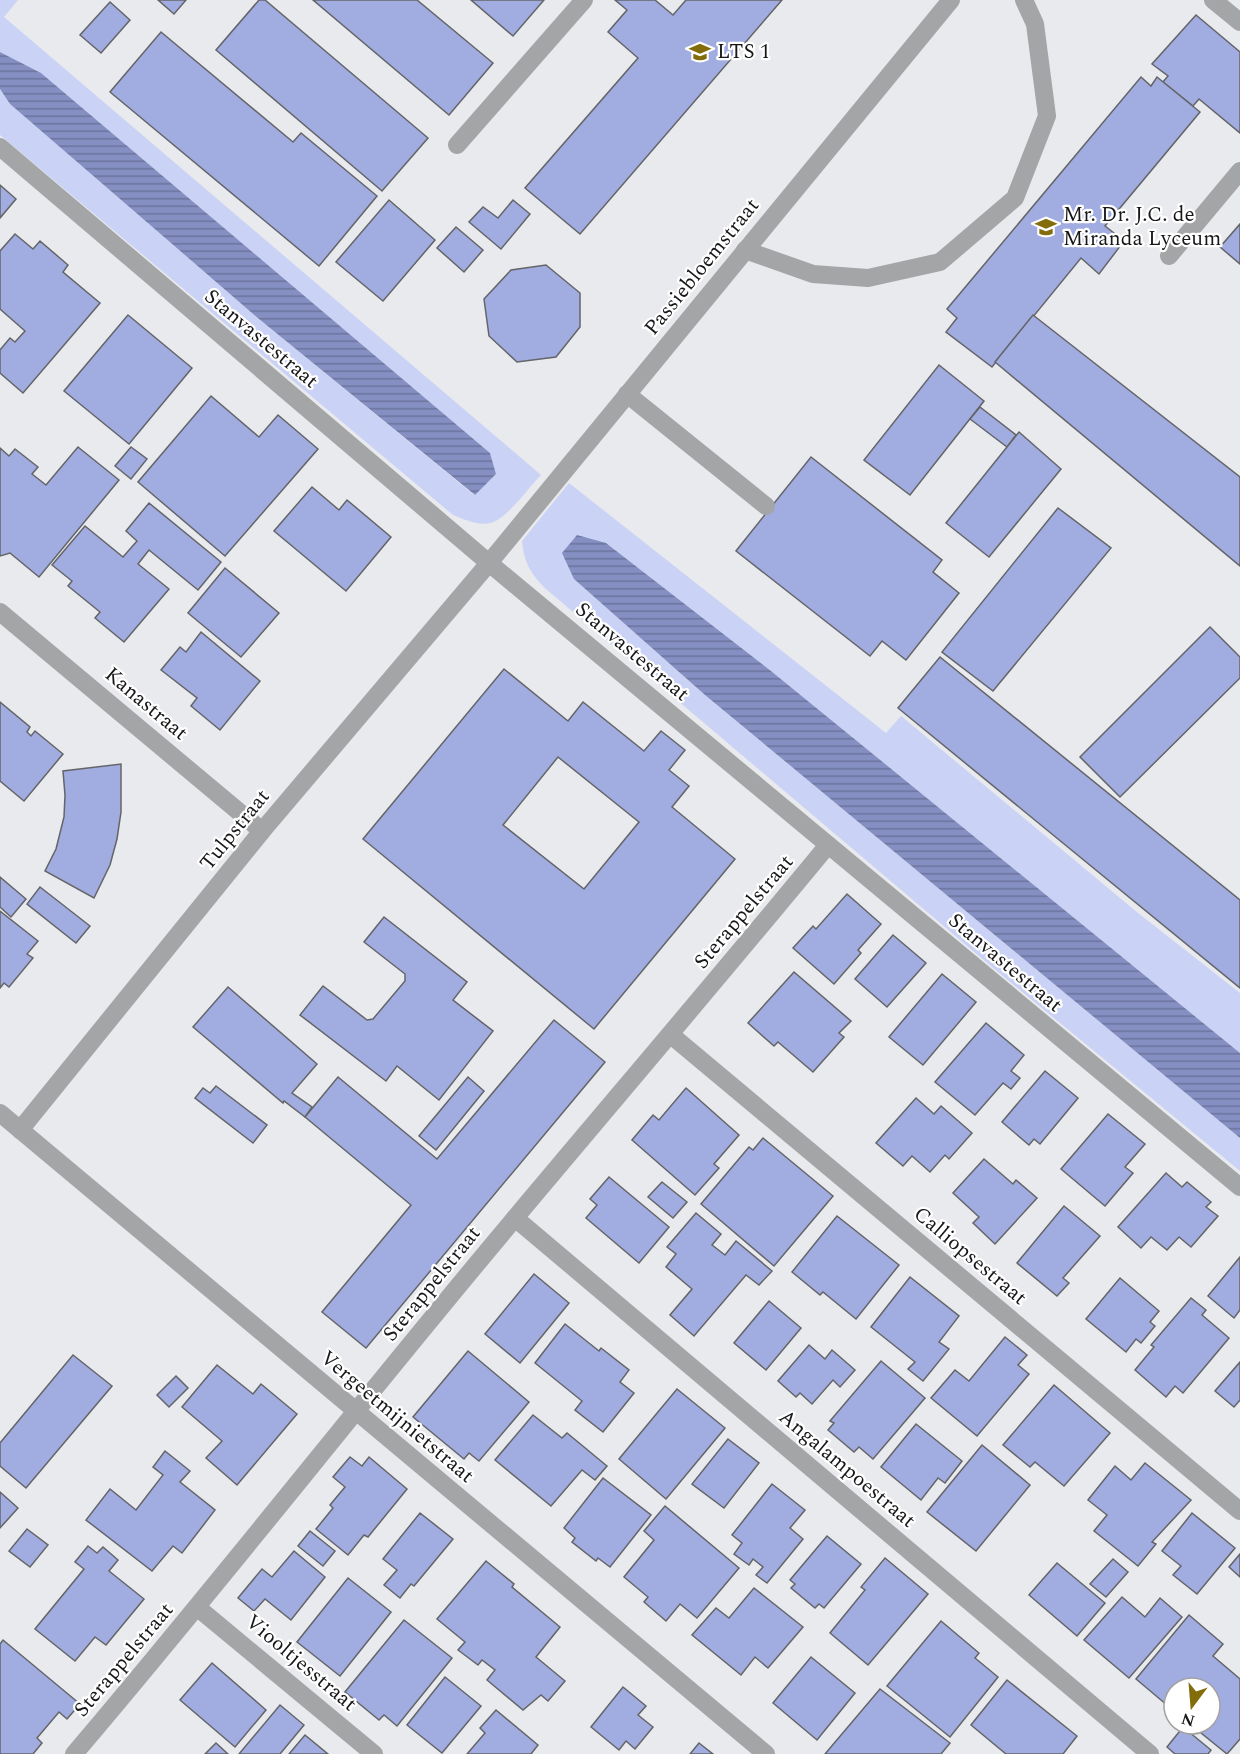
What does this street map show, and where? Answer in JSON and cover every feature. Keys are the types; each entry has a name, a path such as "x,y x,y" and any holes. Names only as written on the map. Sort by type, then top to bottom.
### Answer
{"street":[{"path":"457,145 584,0"},
{"name":"Passiebloemstraat","path":"489,563 951,0"},
{"path":"745,250 813,274 868,278 940,262 1015,198 1047,116 1035,24 1024,0"},
{"path":"1213,0 1240,22"},
{"name":"Stanvastestraat","path":"0,147 489,563 1240,1186"},
{"path":"1169,256 1240,171"},
{"path":"627,394 766,506"},
{"name":"Tulpstraat","path":"20,1130 262,831 489,563"},
{"name":"Kanastraat","path":"0,612 262,831"},
{"name":"Sterappelstraat","path":"74,1754 198,1608 515,1218 671,1035 828,845"},
{"name":"Calliopsestraat","path":"671,1035 1240,1511"},
{"name":"Vergeetmijnietstraat","path":"0,1113 765,1754"},
{"name":"Angalampoestraat","path":"515,1218 1150,1754"},
{"name":"Viooltjesstraat","path":"198,1608 374,1754"}],"shaded area":[{"path":"0,0 18,0 4,17 541,475 510,510 496,521 485,524 471,522 453,515 0,135 0,89 10,104 259,319 474,495 496,474 490,453 41,73 0,52"},
{"path":"0,52 41,73 490,453 496,474 475,495 259,319 10,104 0,89"},
{"path":"569,483 886,733 901,716 1138,913 1240,993 1240,1053 771,671 606,543 574,579 705,695 1240,1138 1240,1171 992,967 546,589 529,568 524,556 522,541"},
{"path":"577,535 606,543 771,671 1240,1053 1240,1138 705,695 574,579 562,553"}],"building":[{"path":"158,0 186,0 174,14"},
{"path":"259,0 265,0 428,138 382,191 216,50"},
{"path":"313,0 417,0 493,63 449,115"},
{"path":"471,0 544,0 513,36"},
{"path":"615,0 655,0 673,15 686,0 782,0 580,234 525,188 638,58 608,32 627,10"},
{"path":"110,2 130,20 101,53 80,35"},
{"path":"1196,15 1240,52 1240,133 1199,99 1193,106 1163,82 1168,76 1152,64"},
{"path":"161,32 293,142 301,133 377,196 319,266 110,92"},
{"path":"1141,77 1151,86 1157,77 1200,112 1105,226 1124,241 1099,274 1081,258 992,367 946,332 957,318 947,309"},
{"path":"0,185 16,199 0,218"},
{"path":"389,200 435,240 383,301 336,262"},
{"path":"513,200 530,214 501,249 469,222 483,207 498,218"},
{"path":"1240,224 1240,264 1220,247"},
{"path":"456,227 483,250 464,272 437,248"},
{"path":"15,234 33,249 40,241 68,265 63,272 100,303 23,393 0,373 0,350 10,338 15,342 25,331 0,309 0,251"},
{"path":"546,265 580,293 580,327 556,357 517,362 489,336 484,299 511,270"},
{"path":"128,315 192,368 129,444 64,391"},
{"path":"1033,315 1240,477 1240,566 995,362"},
{"path":"939,365 984,401 910,495 864,460"},
{"path":"211,396 259,437 278,415 318,449 225,556 138,482"},
{"path":"980,407 1016,435 1007,447 970,419"},
{"path":"1019,432 1061,469 989,557 946,523"},
{"path":"78,447 119,480 39,577 10,553 0,556 0,448 9,456 15,449 38,467 32,474 46,485"},
{"path":"131,447 147,459 131,479 115,466"},
{"path":"811,457 942,560 933,572 959,593 906,660 882,641 870,656 736,551"},
{"path":"312,487 339,510 347,500 391,537 346,591 274,531"},
{"path":"149,503 221,562 198,590 149,550 138,564 169,589 124,642 95,618 100,612 68,586 72,581 52,565 85,526 123,557 137,541 126,531"},
{"path":"1058,508 1111,548 993,691 942,652"},
{"path":"225,568 279,613 241,657 188,613"},
{"path":"1210,627 1240,657 1240,678 1120,797 1080,757"},
{"path":"201,632 260,681 220,730 191,706 197,698 161,670 180,647 186,652"},
{"path":"940,657 1240,900 1240,988 898,708"},
{"path":"504,669 568,721 583,702 644,751 661,731 685,750 669,770 689,786 672,807 735,859 594,1029 363,839","holes":["558,757 639,822 584,889 503,825"]},
{"path":"0,702 30,727 27,732 31,736 35,731 63,754 24,801 0,781"},
{"path":"121,764 121,812 117,839 110,865 94,898 45,871 56,849 64,817 63,771"},
{"path":"0,877 26,899 11,917 0,907"},
{"path":"40,887 90,926 76,943 27,904"},
{"path":"847,894 881,924 858,950 861,953 834,984 793,948 813,926 816,929"},
{"path":"0,911 38,941 27,954 33,958 9,987 4,983 0,988"},
{"path":"384,917 467,982 453,1000 493,1031 439,1100 397,1066 386,1081 300,1015 323,986 367,1020 373,1019 405,981 405,974 364,942"},
{"path":"893,935 926,963 887,1007 855,979"},
{"path":"794,972 851,1021 839,1033 844,1037 813,1072 778,1042 774,1046 748,1023"},
{"path":"942,974 976,1002 923,1065 889,1037"},
{"path":"228,987 317,1064 292,1093 312,1107 305,1117 284,1101 283,1103 193,1027"},
{"path":"554,1020 605,1062 366,1348 322,1312 411,1205 305,1117 338,1077 437,1159"},
{"path":"986,1023 1024,1055 1011,1071 1020,1078 1011,1089 1003,1083 975,1115 935,1082"},
{"path":"1045,1071 1078,1098 1040,1144 1034,1139 1029,1145 1002,1122"},
{"path":"468,1077 484,1091 436,1150 419,1136"},
{"path":"216,1086 267,1125 253,1143 195,1098 203,1088 210,1093"},
{"path":"686,1088 739,1135 714,1164 719,1168 695,1195 632,1140 653,1115 659,1120"},
{"path":"916,1098 934,1114 941,1106 972,1133 949,1159 945,1155 930,1172 912,1156 903,1166 876,1143"},
{"path":"1108,1114 1145,1144 1125,1167 1133,1173 1105,1206 1061,1169"},
{"path":"763,1138 833,1196 774,1266 701,1204 749,1147 753,1150"},
{"path":"984,1159 1013,1184 1016,1180 1037,1198 995,1244 973,1223 979,1217 953,1193"},
{"path":"1166,1173 1182,1187 1187,1182 1211,1202 1206,1207 1218,1216 1191,1247 1179,1237 1167,1250 1151,1237 1141,1248 1118,1227"},
{"path":"609,1177 669,1227 639,1263 586,1218 597,1205 590,1199"},
{"path":"662,1182 687,1202 673,1218 648,1197"},
{"path":"1064,1206 1100,1236 1063,1278 1069,1283 1057,1296 1017,1263"},
{"path":"696,1213 721,1234 712,1245 725,1255 736,1241 772,1271 759,1285 746,1275 694,1336 670,1315 692,1289 666,1267 676,1254 667,1247"},
{"path":"837,1216 899,1265 856,1319 823,1292 820,1295 792,1272"},
{"path":"1240,1257 1240,1310 1234,1318 1208,1296"},
{"path":"534,1274 569,1303 520,1363 485,1334"},
{"path":"910,1277 959,1316 939,1342 949,1349 923,1381 908,1369 915,1362 871,1327"},
{"path":"1120,1278 1159,1311 1150,1322 1155,1326 1141,1343 1136,1339 1126,1352 1086,1319"},
{"path":"1191,1298 1206,1310 1202,1315 1229,1338 1183,1393 1175,1386 1166,1397 1135,1370 1154,1347 1151,1345"},
{"path":"769,1301 801,1328 766,1370 734,1343"},
{"path":"565,1324 599,1351 601,1348 629,1370 620,1382 634,1393 603,1432 575,1410 582,1401 535,1363"},
{"path":"1005,1337 1027,1355 1018,1365 1029,1374 977,1436 931,1398 955,1370 969,1381"},
{"path":"809,1345 825,1359 832,1350 855,1370 840,1387 833,1380 812,1404 800,1393 796,1397 778,1381"},
{"path":"468,1351 529,1402 479,1461 469,1453 464,1459 413,1417"},
{"path":"73,1355 112,1386 26,1488 0,1466 0,1443"},
{"path":"881,1361 925,1398 873,1459 859,1447 854,1452 828,1430 834,1423 830,1421"},
{"path":"1240,1362 1240,1400 1234,1407 1215,1391"},
{"path":"217,1365 253,1394 261,1384 297,1414 237,1485 206,1458 222,1441 182,1407"},
{"path":"176,1376 188,1388 169,1407 157,1395"},
{"path":"1054,1385 1110,1433 1064,1486 1035,1462 1030,1467 1003,1445"},
{"path":"677,1389 725,1428 666,1499 619,1459"},
{"path":"533,1415 562,1438 567,1433 607,1466 595,1480 582,1470 551,1506 495,1460"},
{"path":"916,1424 962,1461 945,1483 938,1478 921,1500 881,1467"},
{"path":"728,1439 759,1463 724,1508 692,1484"},
{"path":"982,1445 1030,1485 976,1551 927,1512"},
{"path":"165,1451 190,1471 180,1482 215,1510 182,1553 173,1546 152,1571 86,1520 110,1489 136,1510 163,1475 153,1467"},
{"path":"350,1457 362,1466 369,1457 407,1489 368,1537 364,1535 348,1555 316,1529 333,1508 330,1505 345,1487 333,1477"},
{"path":"1145,1463 1191,1500 1152,1542 1156,1544 1138,1566 1094,1531 1107,1515 1088,1500 1115,1466 1131,1480"},
{"path":"603,1478 651,1515 610,1567 598,1558 596,1561 572,1542 575,1538 564,1528"},
{"path":"772,1484 805,1510 790,1528 803,1539 767,1583 756,1575 763,1567 753,1559 749,1565 734,1554 742,1543 732,1535"},
{"path":"0,1492 18,1508 0,1528"},
{"path":"665,1506 739,1568 697,1618 680,1604 666,1621 644,1602 648,1597 624,1577 654,1540 644,1531"},
{"path":"420,1513 453,1539 414,1586 411,1584 400,1598 384,1585 397,1570 383,1559"},
{"path":"1192,1513 1235,1548 1197,1594 1173,1575 1181,1566 1162,1551"},
{"path":"27,1529 48,1545 30,1567 9,1551"},
{"path":"310,1531 335,1551 323,1566 298,1546"},
{"path":"827,1536 861,1564 824,1608 819,1604 815,1608 791,1588 795,1584 790,1580"},
{"path":"88,1546 97,1553 103,1547 118,1560 109,1571 144,1599 106,1645 95,1637 75,1661 35,1629 84,1569 75,1562"},
{"path":"294,1551 325,1577 291,1620 265,1599 254,1611 238,1598 262,1569 272,1577"},
{"path":"1240,1554 1240,1577 1229,1567"},
{"path":"885,1558 928,1594 868,1665 830,1633 865,1590 861,1587"},
{"path":"1113,1559 1128,1572 1106,1597 1090,1584"},
{"path":"486,1561 514,1584 512,1587 560,1627 536,1657 565,1681 548,1701 541,1695 523,1710 487,1680 495,1670 482,1660 478,1665 458,1650 465,1642 437,1619"},
{"path":"1057,1563 1105,1603 1077,1636 1029,1595"},
{"path":"348,1578 391,1612 340,1676 297,1642"},
{"path":"754,1588 803,1627 768,1668 755,1657 741,1675 692,1635 716,1608 729,1618"},
{"path":"1122,1597 1145,1617 1160,1598 1182,1617 1129,1678 1084,1640"},
{"path":"1189,1615 1223,1644 1213,1656 1240,1679 1240,1739 1227,1754 1205,1736 1222,1736 1222,1676 1162,1676 1162,1701 1136,1679"},
{"path":"404,1620 452,1658 397,1726 384,1715 379,1720 345,1692"},
{"path":"941,1621 979,1653 975,1658 998,1677 950,1737 887,1686"},
{"path":"3,1640 80,1704 67,1719 59,1712 37,1738 42,1743 33,1754 0,1754 0,1644"},
{"path":"811,1657 855,1693 817,1740 773,1703"},
{"path":"212,1663 266,1710 235,1747 180,1700"},
{"path":"445,1677 481,1706 442,1753 407,1725"},
{"path":"1007,1680 1077,1736 1063,1754 1006,1754 971,1725"},
{"path":"623,1687 646,1706 638,1715 653,1727 635,1749 626,1741 619,1750 591,1727"},
{"path":"880,1689 950,1743 941,1754 825,1754"},
{"path":"280,1705 304,1725 280,1754 239,1754"},
{"path":"496,1710 538,1745 531,1754 467,1754 485,1733 480,1728"},
{"path":"305,1735 328,1754 289,1754"},
{"path":"1176,1736 1194,1736 1211,1750 1208,1754 1175,1754 1167,1747"},
{"path":"216,1743 228,1754 205,1754"},
{"path":"699,1743 713,1754 690,1754"}],"place":[{"name":"LTS 1","path":"700,52"},
{"name":"Mr. Dr. J.C. de Miranda Lyceum","path":"1046,227"}]}
